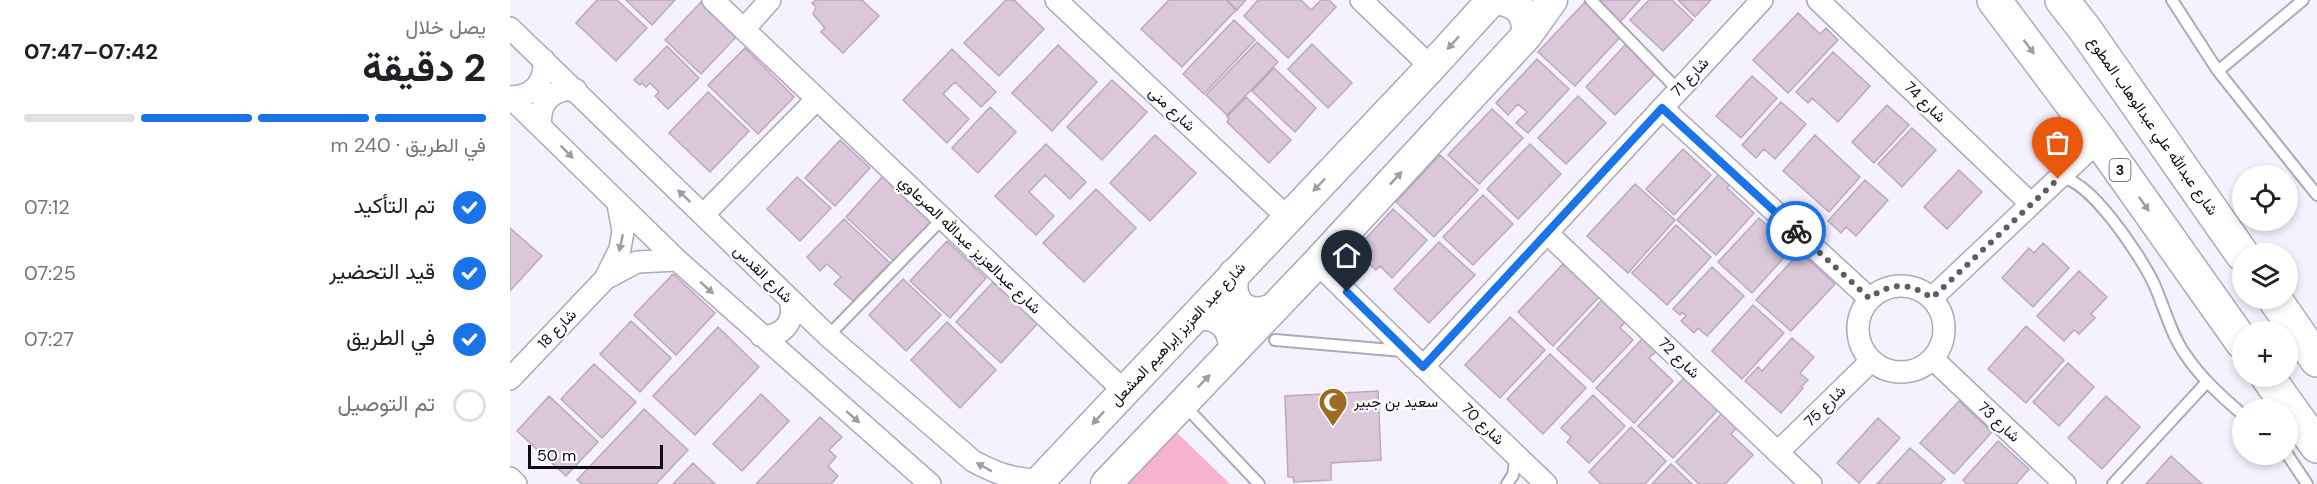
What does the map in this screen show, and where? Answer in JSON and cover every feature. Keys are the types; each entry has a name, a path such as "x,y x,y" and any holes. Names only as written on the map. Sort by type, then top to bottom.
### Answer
{"main road":[{"name":"شارع عبد العزيز إبراهيم المشعل","path":"1038,482 1495,0"},
{"path":"1495,0 1509,2 1518,7 1525,15 1528,25 1527,35"},
{"path":"1106,484 1317,263 1527,35 1552,0"},
{"name":"3","path":"1994,0 2099,140 2232,328"},
{"name":"شارع عبدالله علي عبدالوهاب المطوع","path":"2062,0 2234,243"},
{"path":"1234,274 1231,286 1240,307 1251,313 1263,313 1274,309"},
{"path":"2282,309 2317,360"},
{"path":"1197,315 1216,317 1225,322 1231,330 1234,350"},
{"path":"2275,387 2317,446"}],"street":[{"name":"شارع عبدالعزيز عبدالله الصرعاوي","path":"713,0 1124,391"},
{"path":"744,29 770,0"},
{"name":"شارع منى","path":"1056,0 1288,218"},
{"path":"1361,0 1431,67"},
{"name":"شارع 71","path":"1423,367 1762,0"},
{"name":"شارع 74","path":"1818,0 2031,204"},
{"name":"شارع القدس","path":"510,28 828,336 973,460 1010,478 1038,482"},
{"path":"510,97 520,97 537,87 542,79 544,60"},
{"path":"541,126 539,116 548,98 566,89 576,90"},
{"path":"510,97 677,260 930,484"},
{"path":"703,214 817,99"},
{"path":"1662,108 1869,298"},
{"path":"1932,298 2099,140"},
{"name":"شارع 18","path":"605,279 620,249 623,231 618,204"},
{"name":"شارع 72","path":"1547,232 1811,484"},
{"name":"شارع 18","path":"513,371 605,279 637,262 677,260"},
{"name":"شارع 70","path":"1317,263 1546,484"},
{"path":"1900,285 1917,288 1932,298 1941,312 1945,328 1942,345 1933,359 1919,369 1902,373 1885,370 1871,361 1861,346 1857,330 1860,313 1869,298 1884,289 1900,285"},
{"path":"761,336 779,333 787,327 791,319 790,300"},
{"name":"شارع 73","path":"1933,359 2065,484"},
{"name":"شارع 75","path":"1779,452 1871,361"},
{"path":"510,478 516,484"}],"lane":[{"path":"1591,0 1678,90"},
{"path":"2172,0 2218,71 2317,195"},
{"path":"2218,71 2304,0"},
{"path":"2058,179 2063,178 2080,186 2104,209 2136,254 2152,282 2184,353 2207,382 2232,405"},
{"path":"828,336 943,218"},
{"path":"1275,340 1407,351"},
{"path":"2113,484 2207,382"},
{"path":"1182,403 1259,484"},
{"path":"1507,484 1513,475 1515,455"},
{"path":"2294,465 2307,484"}],"shaded area":[{"path":"1172,428 1230,484 1118,484"}],"building":[{"path":"597,0 617,0 647,28 616,61 576,23"},
{"path":"626,0 675,0 652,25"},
{"path":"816,0 862,0 879,16 843,53 821,32 825,28 813,14 816,7 812,3"},
{"path":"1006,0 1014,0 1044,29 999,76 964,43"},
{"path":"1169,0 1226,0 1236,10 1182,67 1141,29"},
{"path":"1227,0 1246,0 1237,10"},
{"path":"1258,0 1301,0 1311,10 1321,0 1329,0 1336,7 1288,58 1244,16"},
{"path":"1597,0 1640,0 1620,22"},
{"path":"1649,0 1672,0 1693,20 1663,51 1630,20"},
{"path":"1678,0 1711,0 1695,17"},
{"path":"701,2 737,36 701,74 665,40"},
{"path":"1585,2 1621,36 1575,86 1538,52"},
{"path":"1798,13 1820,34 1826,28 1838,40 1788,93 1753,60"},
{"path":"1234,20 1255,40 1204,94 1183,74"},
{"path":"1257,42 1278,62 1227,115 1206,95"},
{"path":"1627,43 1657,72 1615,115 1586,87"},
{"path":"1312,44 1352,83 1328,108 1288,69"},
{"path":"1058,45 1097,82 1052,131 1012,93"},
{"path":"667,46 699,78 668,109 655,96 659,92 650,83 646,87 634,80"},
{"path":"745,48 794,97 758,134 708,85"},
{"path":"952,49 996,92 981,107 955,82 943,94 969,119 947,143 903,100"},
{"path":"1833,52 1870,86 1838,122 1812,98 1808,103 1796,92"},
{"path":"1537,59 1569,89 1528,133 1516,123 1527,112 1518,104 1508,115 1496,103"},
{"path":"1274,68 1316,108 1295,132 1252,91"},
{"path":"1752,76 1777,98 1741,138 1716,116"},
{"path":"1112,80 1147,112 1102,160 1067,127"},
{"path":"708,92 749,131 710,172 669,133"},
{"path":"1578,96 1606,123 1566,164 1538,138"},
{"path":"1246,97 1291,140 1269,163 1227,122 1229,119 1227,117"},
{"path":"1781,102 1806,124 1775,159 1764,149 1756,158 1742,145"},
{"path":"1887,105 1909,125 1874,163 1852,142"},
{"path":"990,107 1016,132 978,173 952,148"},
{"path":"1492,109 1523,138 1479,184 1448,155"},
{"path":"1912,128 1936,150 1902,187 1878,164"},
{"path":"1155,135 1196,173 1150,221 1110,183"},
{"path":"1815,135 1860,177 1829,212 1783,171"},
{"path":"840,140 870,168 835,206 805,178"},
{"path":"1046,144 1086,182 1070,199 1045,175 1029,192 1054,216 1036,235 995,196"},
{"path":"1530,144 1561,174 1518,219 1487,189"},
{"path":"1683,149 1711,175 1674,215 1646,189"},
{"path":"1440,155 1478,190 1434,237 1396,202"},
{"path":"1959,170 1982,192 1947,229 1924,207"},
{"path":"1719,174 1730,184 1727,188 1754,213 1716,255 1677,220"},
{"path":"883,176 933,222 896,263 846,217"},
{"path":"797,177 831,208 800,241 767,209"},
{"path":"1865,180 1888,200 1856,236 1846,227 1841,233 1828,221"},
{"path":"1635,184 1675,220 1628,273 1587,236"},
{"path":"1096,189 1136,228 1084,282 1043,243"},
{"path":"1483,195 1513,224 1473,265 1443,237"},
{"path":"1393,209 1427,240 1392,278 1380,266 1376,270 1355,250"},
{"path":"1759,218 1777,234 1781,230 1796,244 1752,293 1718,262"},
{"path":"844,219 890,263 853,301 834,284 841,277 827,264 820,271 807,257"},
{"path":"1676,225 1711,257 1667,305 1632,273"},
{"path":"510,228 542,256 510,291"},
{"path":"947,241 986,278 950,318 910,281"},
{"path":"1439,242 1475,275 1429,323 1394,289"},
{"path":"2043,243 2069,268 2033,307 2002,278 2029,248 2034,253"},
{"path":"1800,252 1835,284 1791,331 1756,300"},
{"path":"1563,264 1599,297 1553,346 1518,312"},
{"path":"1712,267 1744,296 1707,336 1698,328 1694,333 1681,321 1686,316 1682,312 1680,315 1673,309"},
{"path":"2079,271 2107,297 2091,314 2095,318 2079,334 2074,330 2064,341 2037,316"},
{"path":"673,274 715,313 676,355 634,315"},
{"path":"903,279 941,315 906,351 869,315"},
{"path":"993,282 1038,323 1001,363 956,322"},
{"path":"1603,299 1626,321 1620,328 1633,340 1593,382 1557,349"},
{"path":"1753,305 1784,333 1742,379 1712,351"},
{"path":"1510,317 1545,350 1500,398 1465,365"},
{"path":"631,321 671,358 640,392 600,354"},
{"path":"947,322 996,370 960,408 911,360"},
{"path":"2026,326 2064,360 2026,403 1988,369"},
{"path":"718,327 759,367 695,435 653,396"},
{"path":"1644,337 1658,350 1649,358 1673,381 1634,423 1596,388"},
{"path":"1792,338 1814,357 1800,373 1808,380 1781,413 1745,381 1758,367 1762,371"},
{"path":"1550,354 1586,388 1543,434 1507,399"},
{"path":"2068,363 2094,387 2059,426 2033,402"},
{"path":"594,364 636,402 602,438 561,399"},
{"path":"1686,376 1720,408 1673,458 1638,426"},
{"name":"سعيد بن جبير","path":"1378,391 1381,460 1331,463 1331,480 1294,482 1293,477 1288,477 1285,396"},
{"path":"761,394 789,421 742,471 713,444"},
{"path":"1593,395 1625,426 1589,463 1567,442 1571,437 1561,428"},
{"path":"549,396 598,442 566,476 517,431"},
{"path":"2106,396 2140,427 2102,469 2068,438"},
{"path":"1959,401 1992,432 1954,474 1920,443"},
{"path":"644,409 688,450 656,484 582,484 577,480"},
{"path":"1724,411 1739,425 1731,434 1753,455 1725,484 1699,484 1676,462"},
{"path":"820,417 842,437 829,450 836,457 828,466 838,476 831,484 756,484"},
{"path":"1878,418 1900,438 1859,483 1837,463"},
{"path":"1631,427 1666,461 1645,484 1601,484 1589,472"},
{"path":"1998,441 2029,469 2016,484 1967,484 1963,480"},
{"path":"1910,448 1945,479 1940,484 1877,484"},
{"path":"2171,456 2202,484 2146,484"},
{"path":"693,463 715,484 673,484"},
{"path":"1671,464 1692,484 1652,484"}],"way so far":[{"path":"1796,231 1869,298 1884,289 1900,285 1917,288 1932,298 2058,179"}],"place":[{"name":"سعيد بن جبير","path":"1333,428"}],"route":[{"path":"1347,292 1423,367 1662,108 1796,231"}]}
